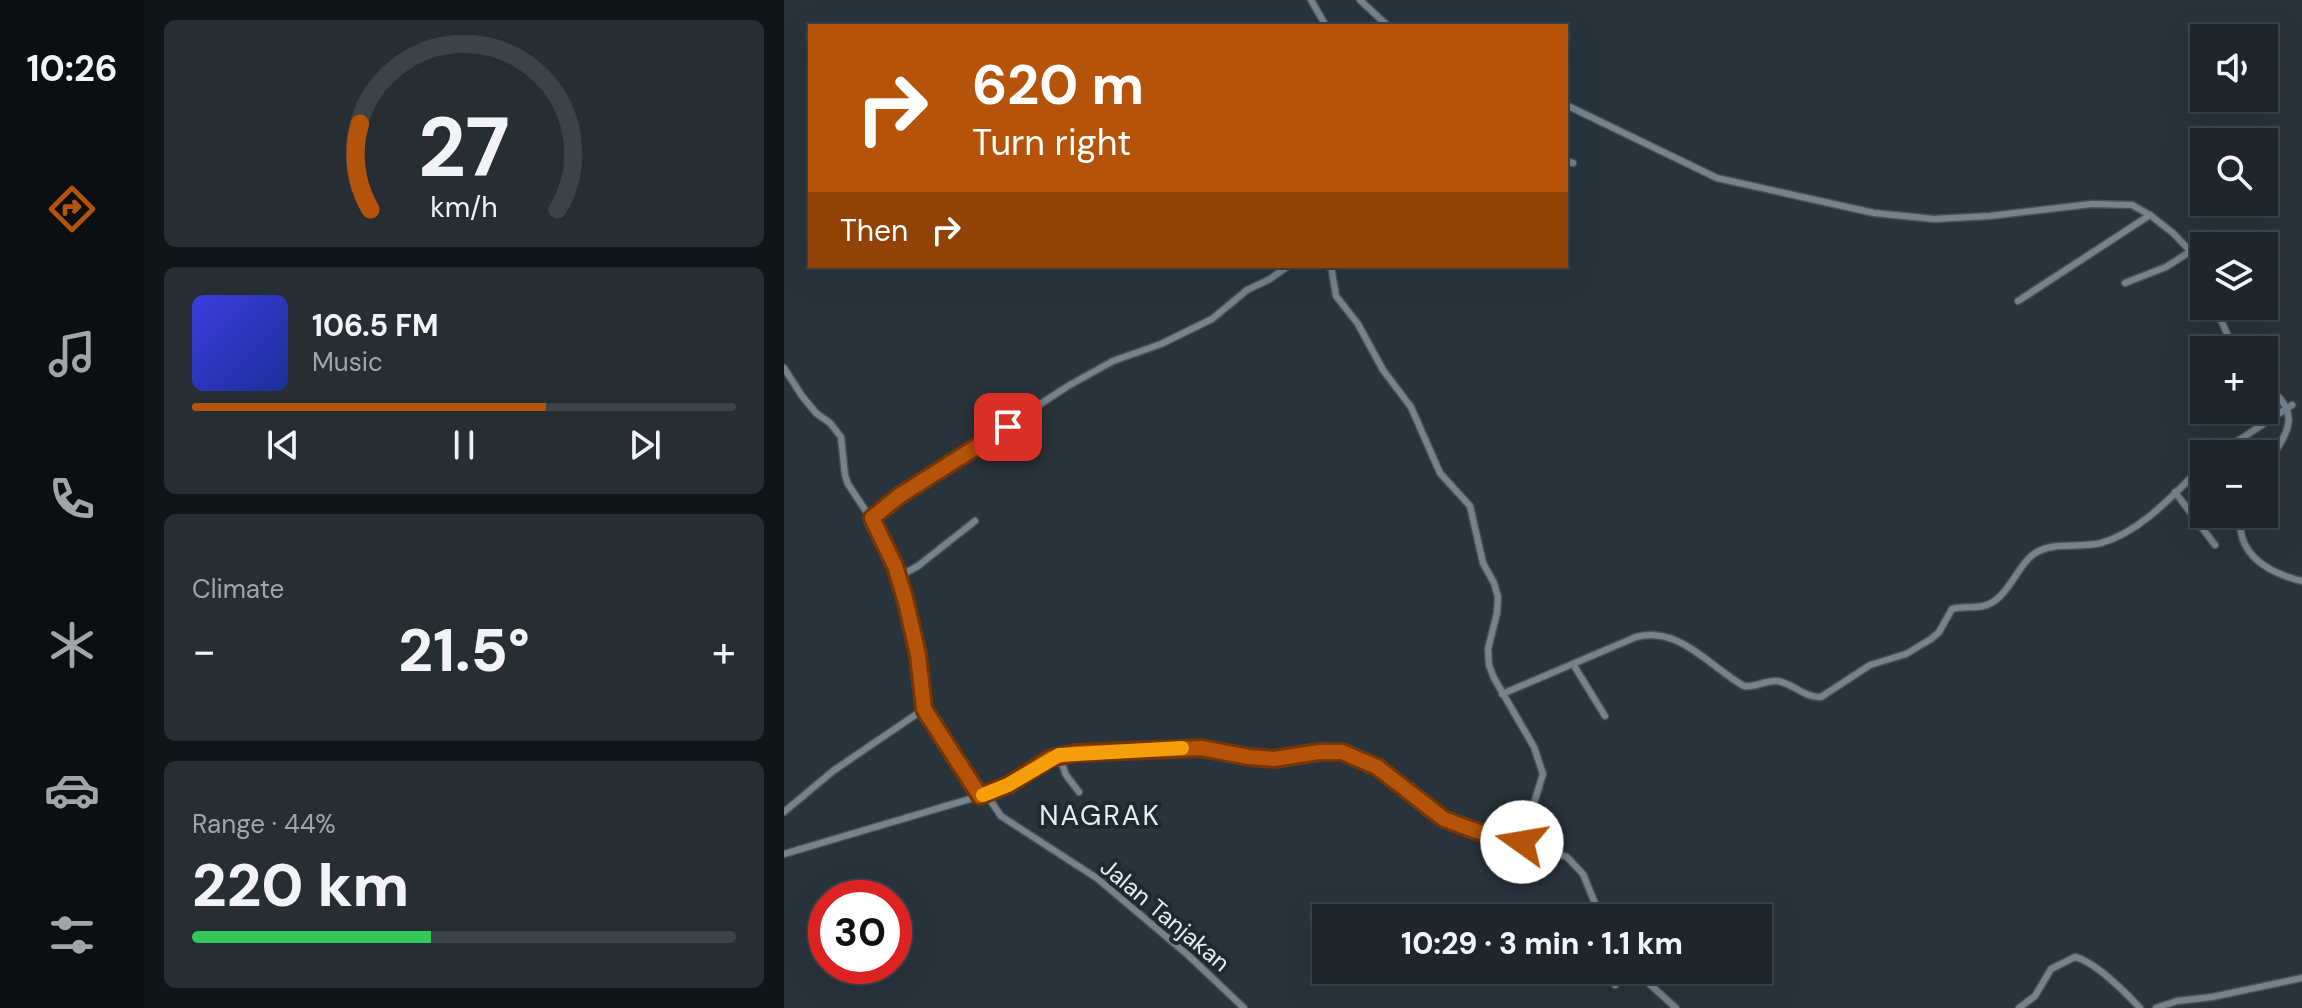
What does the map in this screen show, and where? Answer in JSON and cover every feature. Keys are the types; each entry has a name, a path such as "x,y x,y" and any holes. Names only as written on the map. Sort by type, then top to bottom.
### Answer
{"street":[{"path":"1311,0 1325,24"},
{"path":"1360,0 1386,24"},
{"path":"1568,106 1717,178 1874,213 1934,219 2121,203 2150,215 2190,250"},
{"path":"2018,301 2150,215"},
{"path":"2125,283 2166,267 2190,252"},
{"path":"872,518 899,496 1068,386 1113,361 1161,344 1212,319 1247,290 1285,268"},
{"path":"1331,268 1336,296 1358,324 1383,370 1411,407 1440,473 1470,506 1483,563 1498,597 1487,655 1494,678 1534,747 1543,774 1522,842"},
{"path":"784,368 816,413 838,431 844,448 848,484 872,518 898,577 914,632 924,709 843,764 784,812"},
{"path":"2278,391 2285,395 2296,417 2294,426 2278,448"},
{"path":"2239,440 2292,405"},
{"path":"1502,694 1636,637 1653,636 1692,649 1744,686 1754,687 1778,681 1818,697 1870,665 1906,654 1931,639 1939,632 1952,609 1991,603 2039,551 2089,545 2110,539 2147,516 2190,478"},
{"path":"2175,492 2215,545"},
{"path":"898,577 918,566 975,521"},
{"path":"2241,528 2241,537 2251,554 2275,573 2302,581"},
{"path":"1573,664 1605,716"},
{"name":"Jalan Tanjakan","path":"924,709 1001,816 1098,879 1244,1008"},
{"path":"784,854 983,795 1008,785 1059,755 1183,748 1211,749 1264,759 1319,752 1350,754 1383,771 1444,819 1562,855 1583,874 1595,904"},
{"path":"1059,755 1066,775 1079,792"},
{"path":"2019,1008 2037,993 2051,969 2078,957 2116,984 2140,1008"},
{"path":"2156,1008 2177,1001 2302,978"},
{"path":"1649,984 1676,1008"}],"slow traffic":[{"path":"983,795 1008,785 1059,755 1182,748"}],"district":[{"name":"NAGRAK","path":"1100,815"}],"route":[{"path":"1008,427 899,496 872,518 895,566 906,602 918,655 924,709 980,796 1008,785 1051,758 1075,753 1201,748 1274,759 1342,752 1377,767 1444,819 1476,831 1522,842"}]}
